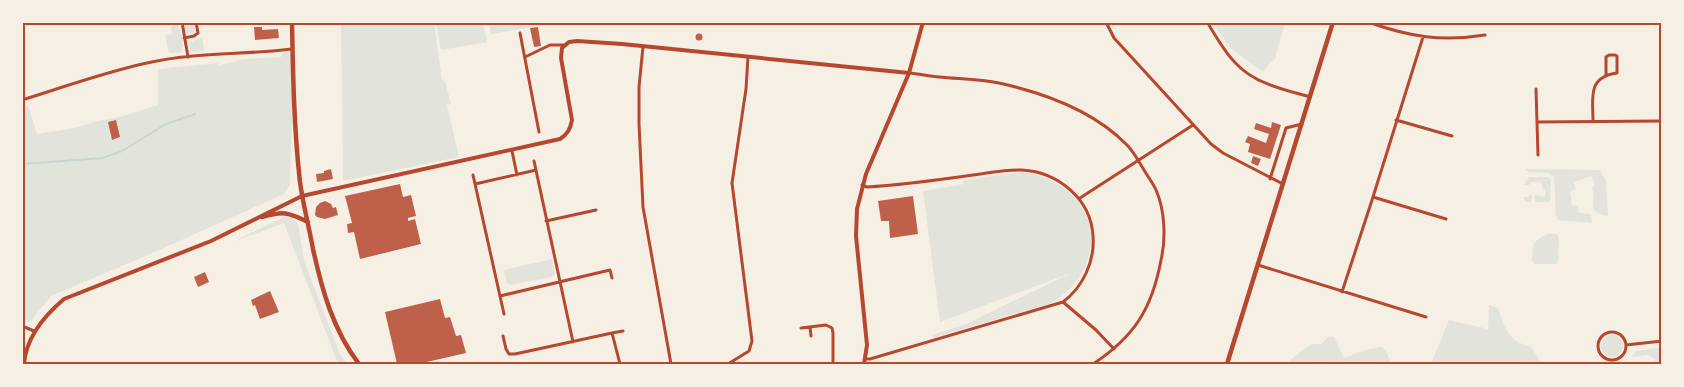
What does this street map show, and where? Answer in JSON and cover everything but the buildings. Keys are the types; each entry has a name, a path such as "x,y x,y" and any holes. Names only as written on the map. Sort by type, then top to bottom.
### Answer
{"main road":[{"path":"292,22 296,144 302,196 319,275 328,303 347,349 359,364"},
{"path":"1227,364 1333,22"},
{"path":"262,217 280,212 289,212 308,222"}],"street":[{"path":"182,22 188,57"},
{"path":"184,38 194,36 198,32 196,22"},
{"path":"862,185 868,187 902,185 1021,170 1042,174 1054,179 1080,198 1089,215 1092,226 1093,251 1088,270 1072,296 1063,302 864,362 867,345 866,320 856,236 857,209 862,185 909,74 923,22"},
{"path":"1106,22 1114,38 1211,144 1223,153 1270,179 1283,184"},
{"path":"1207,22 1223,49 1237,65 1255,78 1310,97"},
{"path":"1368,22 1423,37 1461,39 1485,36"},
{"path":"520,32 539,132"},
{"path":"1342,292 1423,37"},
{"path":"525,57 550,45 577,41 643,47 998,83 1035,93 1069,107 1106,127 1128,146 1156,189 1160,202 1164,247 1158,280 1143,314 1132,332 1114,349 1093,364"},
{"path":"24,364 34,331 48,313 64,299 211,241 302,196 512,151 555,141 566,136 572,120 561,58 562,48 566,44"},
{"path":"643,47 638,87 638,124 643,207 671,364"},
{"path":"22,100 148,62 292,49"},
{"path":"1593,121 1593,88 1598,80 1617,73 1617,56 1615,55 1606,57 1606,76"},
{"path":"728,364 741,358 749,351 752,341 732,183 746,89 748,58"},
{"path":"1536,89 1538,155"},
{"path":"1396,120 1452,136"},
{"path":"1537,122 1662,121"},
{"path":"1270,179 1286,128 1302,124"},
{"path":"1080,198 1193,125"},
{"path":"512,151 517,175"},
{"path":"534,161 573,342"},
{"path":"475,184 536,170"},
{"path":"473,175 504,314"},
{"path":"1373,197 1446,219"},
{"path":"546,221 596,210"},
{"path":"1258,265 1426,317"},
{"path":"500,296 610,270 612,278"},
{"path":"1063,302 1096,330 1114,349"},
{"path":"801,328 826,325 832,328 832,364"},
{"path":"22,326 34,331"},
{"path":"810,327 811,336"},
{"path":"503,336 509,354 623,331"},
{"path":"1610,332 1623,336 1626,345 1624,354 1616,360 1607,360 1599,353 1598,349 1602,336 1610,332"},
{"path":"612,333 620,364"},
{"path":"1626,345 1662,341"}],"shaded area":[{"path":"341,22 434,23 442,80 445,81 451,104 447,105 459,157 343,181"},
{"path":"554,22 491,34 489,23"},
{"path":"184,23 194,23 195,30 192,34 186,33"},
{"path":"436,23 483,23 487,42 441,50"},
{"path":"1213,23 1285,23 1275,59 1263,72 1229,47"},
{"path":"177,24 181,34 182,52 169,53 165,35 172,34 171,27"},
{"path":"202,37 204,51 191,52 188,43"},
{"path":"282,53 294,54 290,184 284,194 51,296 30,322 23,319 23,107 28,105 37,134 75,128 158,105 158,69 218,63 219,65 245,59 281,57"},
{"path":"1525,169 1600,170 1606,181 1608,216 1600,214 1594,208 1592,187 1595,185 1591,176 1574,182 1576,189 1570,192 1572,205 1577,206 1579,213 1591,214 1592,223 1558,220 1556,216 1554,177 1549,173 1529,172"},
{"path":"1023,172 1040,176 1056,183 1070,193 1081,206 1088,219 1091,247 1081,273 1063,295 1051,303 933,338 932,335 966,324 1071,273 940,322 923,191 964,184 963,180"},
{"path":"1530,177 1548,177 1551,180 1550,202 1536,202 1532,198 1535,195 1545,197 1545,190 1543,190 1542,183 1531,182 1529,185 1525,185 1525,182"},
{"path":"1531,194 1531,202 1525,202 1524,197 1529,197"},
{"path":"284,217 292,217 298,224 304,261 340,354 347,364 338,364 284,223 232,242"},
{"path":"1548,234 1557,234 1559,237 1558,262 1556,264 1534,264 1532,261 1532,251 1534,244"},
{"path":"552,259 555,274 551,277 510,285 507,283 504,270"},
{"path":"1489,305 1498,308 1505,328 1512,338 1531,347 1542,364 1431,364 1449,320 1488,329"},
{"path":"1612,335 1620,338 1623,346 1620,354 1612,357 1604,354 1601,346 1604,338"},
{"path":"1329,336 1334,337 1344,358 1368,349 1382,347 1392,364 1285,364 1311,344 1321,344"},
{"path":"1654,348 1661,349 1661,364 1655,364 1655,359 1648,355 1631,357 1637,351"}],"waterway":[{"path":"22,164 103,158 122,151 166,124 195,114"}]}
